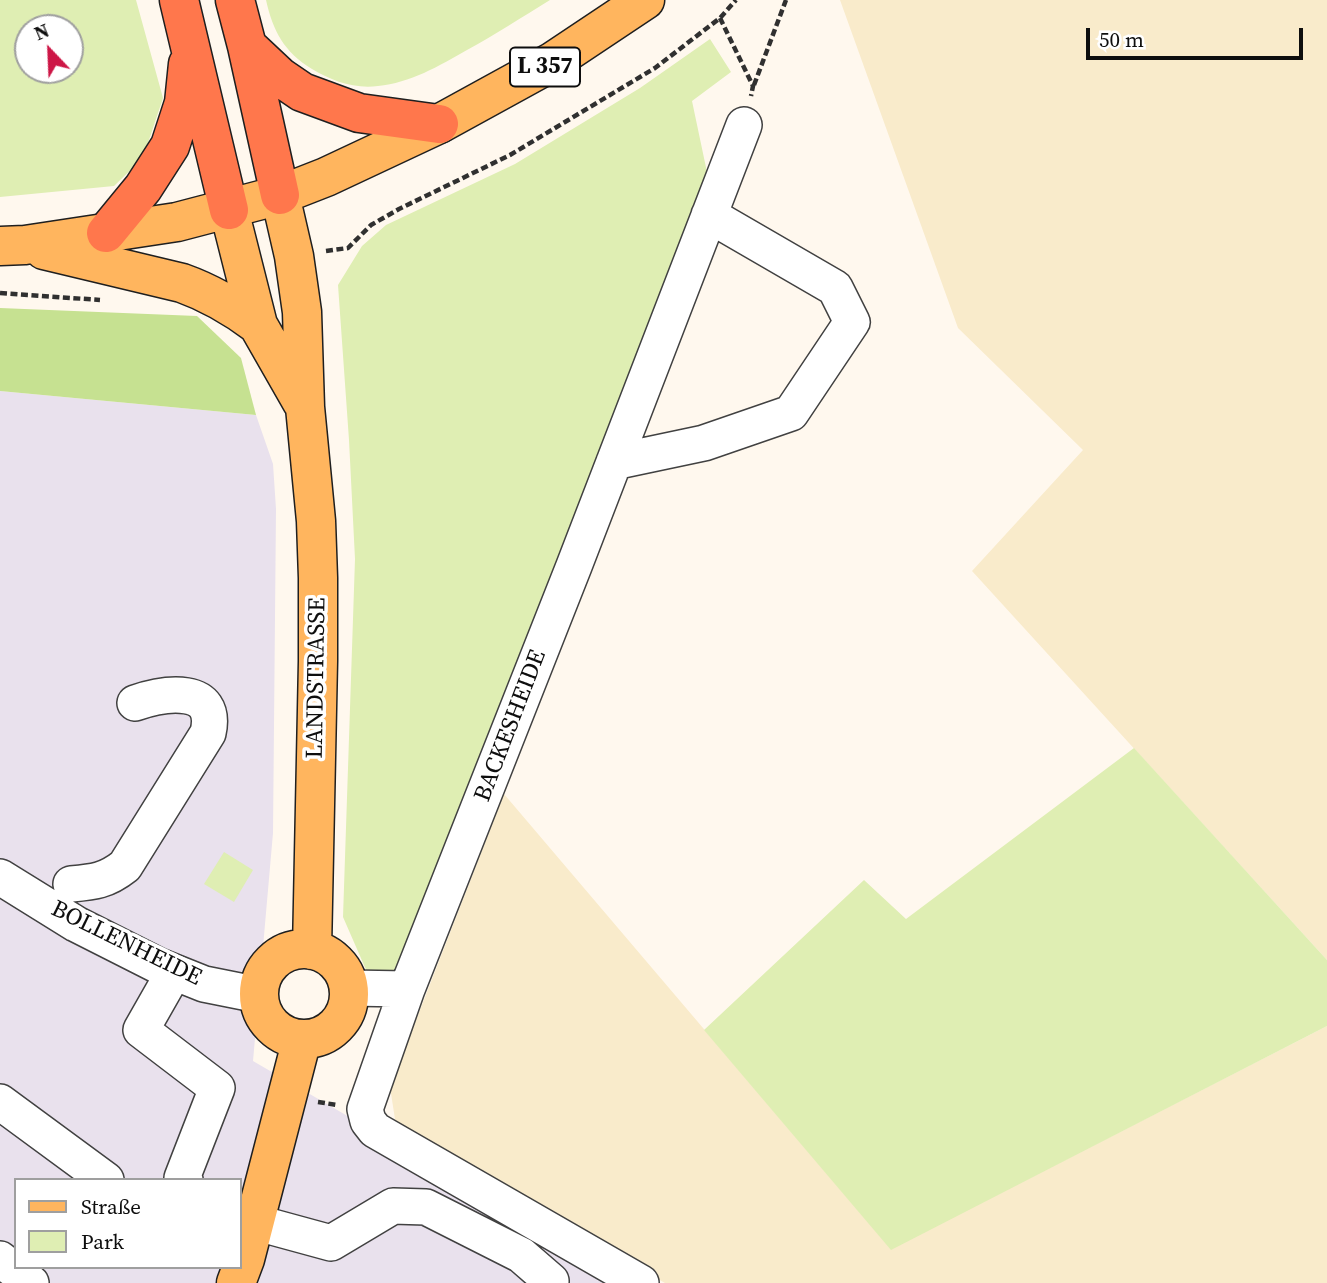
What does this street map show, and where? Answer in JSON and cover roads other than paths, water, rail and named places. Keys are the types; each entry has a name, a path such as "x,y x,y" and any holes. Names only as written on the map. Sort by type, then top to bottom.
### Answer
{"highway":[{"path":"179,0 229,210"},
{"path":"235,0 280,195"},
{"path":"106,233 144,188 170,146 184,103 190,44"},
{"path":"247,46 280,77 302,92 359,113 439,124"}],"main road":[{"name":"L 357","path":"12,246 177,222 280,195 326,177 439,124 552,62 645,0"},
{"name":"LANDSTRASSE","path":"280,195 294,256 302,312 305,407 316,521 318,578 312,950"},
{"name":"LANDSTRASSE","path":"229,210 258,325 305,407"},
{"path":"12,246 182,283 215,297 258,325"},
{"path":"292,950 312,950 332,959 346,977 349,988 341,1020 324,1034 314,1038 302,1039 275,1029 260,1004 263,975 275,960 292,950"},
{"path":"242,1262 247,1217 302,1039"}],"street":[{"name":"BACKESHEIDE","path":"641,1283 370,1119 407,989 744,125"},
{"path":"614,462 704,443 791,413 852,322 835,288 709,215"},
{"path":"71,884 94,882 112,876 125,866 208,733 210,725 206,708 186,695 166,694 135,703"},
{"name":"BOLLENHEIDE","path":"0,877 76,924 174,972 204,984 259,995"},
{"path":"174,972 141,1030 217,1088 182,1178"},
{"path":"349,988 407,989"},
{"path":"0,1102 103,1178"},
{"path":"247,1217 331,1243 393,1206 426,1207 521,1255 551,1281 550,1283"},
{"path":"0,1259 28,1282"}]}
